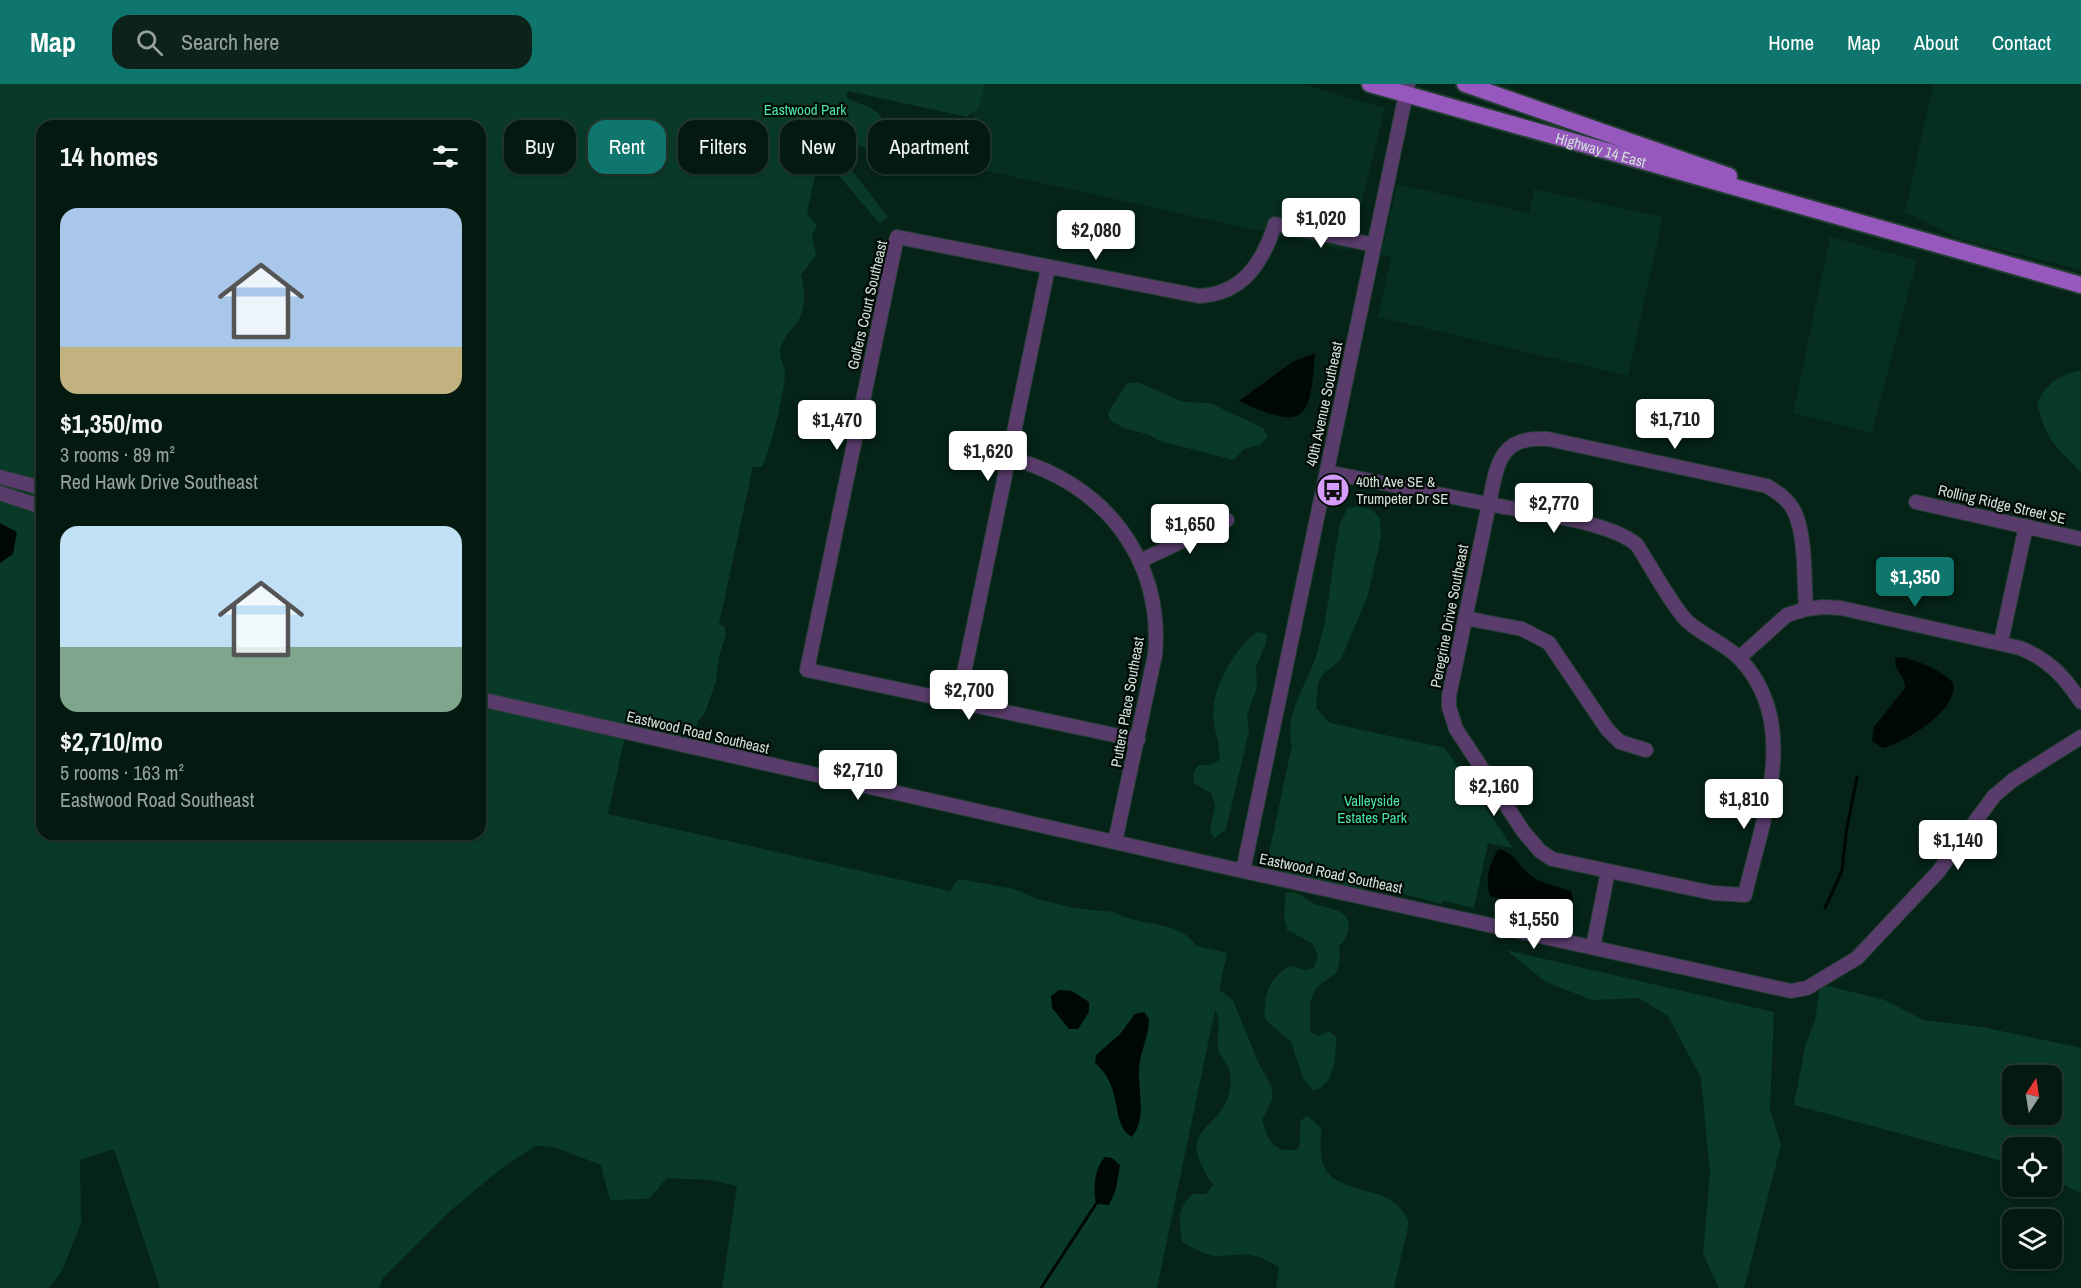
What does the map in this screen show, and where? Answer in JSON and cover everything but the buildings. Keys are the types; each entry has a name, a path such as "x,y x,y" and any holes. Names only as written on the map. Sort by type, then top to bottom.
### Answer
{"main road":[{"name":"Highway 14 East","path":"1370,84 1406,89 2081,285"},
{"name":"Highway 14 East","path":"1465,84 1831,214"}],"street":[{"name":"40th Avenue Southeast","path":"1243,871 1406,89"},
{"name":"Golfers Court Southeast","path":"1138,740 807,670 897,237 1176,293 1209,296 1232,288 1252,272 1264,254 1275,224 1374,245"},
{"path":"958,702 1048,268"},
{"name":"Peregrine Drive Southeast","path":"1739,658 1766,702 1774,743 1771,783 1745,895 1713,893 1608,871 1552,859 1540,852 1523,831 1456,729 1449,707 1449,696 1465,618 1501,457 1517,441 1531,438 1548,439 1767,486 1787,501 1795,512 1799,529 1806,609"},
{"name":"Putters Place Southeast","path":"1010,458 1054,473 1087,493 1112,518 1140,561 1152,597 1156,635 1152,671 1115,842"},
{"path":"1327,472 1489,504 1627,535 1637,545 1685,619 1739,658 1774,624 1787,615 1806,609 1841,608 2001,642 2038,655 2067,681 2081,702"},
{"path":"0,477 36,486"},
{"path":"0,493 36,505"},
{"name":"Rolling Ridge Street SE","path":"1916,502 2081,539"},
{"path":"1140,561 1227,520"},
{"path":"2001,642 2026,526"},
{"path":"1465,618 1521,629 1549,644 1607,729 1620,742 1646,750"},
{"name":"Eastwood Road Southeast","path":"486,700 1243,871 1791,991 1807,988 1857,958 1870,947 1938,872 1997,793 2081,736"},
{"path":"1593,947 1608,871"}],"shaded area":[{"path":"901,84 1302,84 1385,108 1350,251 990,172 990,120 972,120 975,102"},
{"path":"1933,84 2081,84 2081,270 1959,239 1905,212"},
{"path":"1397,184 1529,213 1534,189 1663,217 1628,376 1378,317 1391,257 1381,255"},
{"path":"1830,237 1917,260 1872,433 1793,413"},
{"path":"1315,353 1310,394 1300,414 1291,417 1278,416 1239,401 1292,362"},
{"path":"0,523 17,532 13,554 0,563"},
{"path":"1896,657 1918,662 1949,678 1953,683 1953,693 1940,714 1929,723 1917,732 1883,748 1872,741 1874,727 1905,688 1905,683 1896,666"},
{"path":"1499,849 1509,854 1536,879 1571,891 1573,900 1571,907 1556,915 1490,896 1489,872"},
{"path":"1059,990 1072,991 1089,1002 1089,1012 1078,1029 1069,1029 1052,1008 1051,996"},
{"path":"1144,1012 1149,1019 1139,1069 1141,1113 1137,1129 1132,1137 1121,1123 1110,1083 1095,1063 1096,1055 1120,1034 1135,1014"},
{"path":"1105,1157 1112,1158 1120,1165 1116,1189 1109,1205 1096,1204 1095,1198 1097,1173"}],"green space":[{"name":"Eastwood Park","path":"0,84 984,84 979,108 967,117 848,91 846,96 875,111 883,120 868,120 868,148 856,145 856,120 780,120 780,174 815,174 807,213 817,226 812,235 816,255 801,275 804,298 801,316 780,348 785,371 783,391 773,434 762,467 753,467 719,624 724,626 726,634 719,657 716,681 705,713 698,721 692,748 626,732 608,814 950,891 958,879 1015,889 1037,899 1074,908 1114,912 1170,928 1189,937 1197,946 1227,953 1219,990 1233,1000 1258,1062 1272,1087 1272,1100 1262,1120 1267,1134 1278,1148 1298,1149 1301,1120 1308,1116 1321,1128 1322,1161 1328,1173 1338,1181 1391,1200 1401,1209 1409,1223 1394,1288 1276,1288 1279,1267 1262,1258 1249,1255 1209,1255 1182,1242 1180,1216 1183,1206 1193,1194 1206,1194 1213,1185 1201,1165 1197,1151 1198,1140 1225,1104 1230,1089 1230,1073 1219,1053 1218,1019 1215,1010 1157,1288 722,1288 737,1186 710,1180 667,1178 649,1199 610,1200 601,1165 554,1147 536,1146 506,1165 450,1211 383,1278 379,1288 160,1288 114,1149 80,1160 81,1223 62,1271 49,1288 0,1288"},
{"path":"837,174 855,174 888,217 879,223"},
{"path":"2081,370 2081,473 2049,436 2037,404 2054,381"},
{"path":"1127,383 1140,383 1183,402 1210,403 1263,428 1268,437 1260,445 1244,449 1234,460 1159,441 1150,435 1124,428 1110,420 1108,413"},
{"name":"Valleyside Estates Park","path":"1357,506 1371,509 1380,518 1381,537 1367,598 1340,661 1324,673 1318,683 1316,708 1330,723 1445,748 1513,848 1488,843 1474,908 1444,901 1441,904 1374,886 1355,891 1286,874 1281,866 1267,863 1292,745 1291,722 1321,637 1340,524 1347,509"},
{"path":"1257,632 1267,634 1266,643 1256,667 1257,687 1247,715 1249,731 1226,829 1215,838 1210,832 1215,805 1211,793 1194,783 1193,774 1198,765 1210,765 1219,760 1213,711 1215,698 1219,685 1239,649"},
{"path":"1294,892 1315,904 1343,914 1347,918 1349,928 1339,946 1340,960 1337,972 1317,987 1310,1002 1310,1032 1319,1036 1329,1031 1336,1037 1333,1070 1330,1078 1320,1088 1312,1090 1303,1078 1291,1042 1265,1019 1266,995 1272,982 1290,966 1305,970 1314,968 1318,955 1312,943 1287,930 1284,917 1286,893"},
{"path":"1506,950 1774,1012 1770,1109 1781,1145 1744,1288 1719,1288 1703,1254 1710,1173 1701,1078 1668,1016 1639,998 1592,1000 1546,982"},
{"path":"1820,984 1885,1000 1923,1020 1982,1027 2081,1048 2081,1194 2062,1184 2062,1137 2002,1137 2002,1161 1794,1105 1805,1046 1815,1021"}],"waterway":[{"path":"1825,908 1842,871 1846,833 1857,777"},
{"path":"1041,1288 1096,1204"}],"place":[{"name":"40th Ave SE & Trumpeter Dr SE","path":"1333,490"}]}
